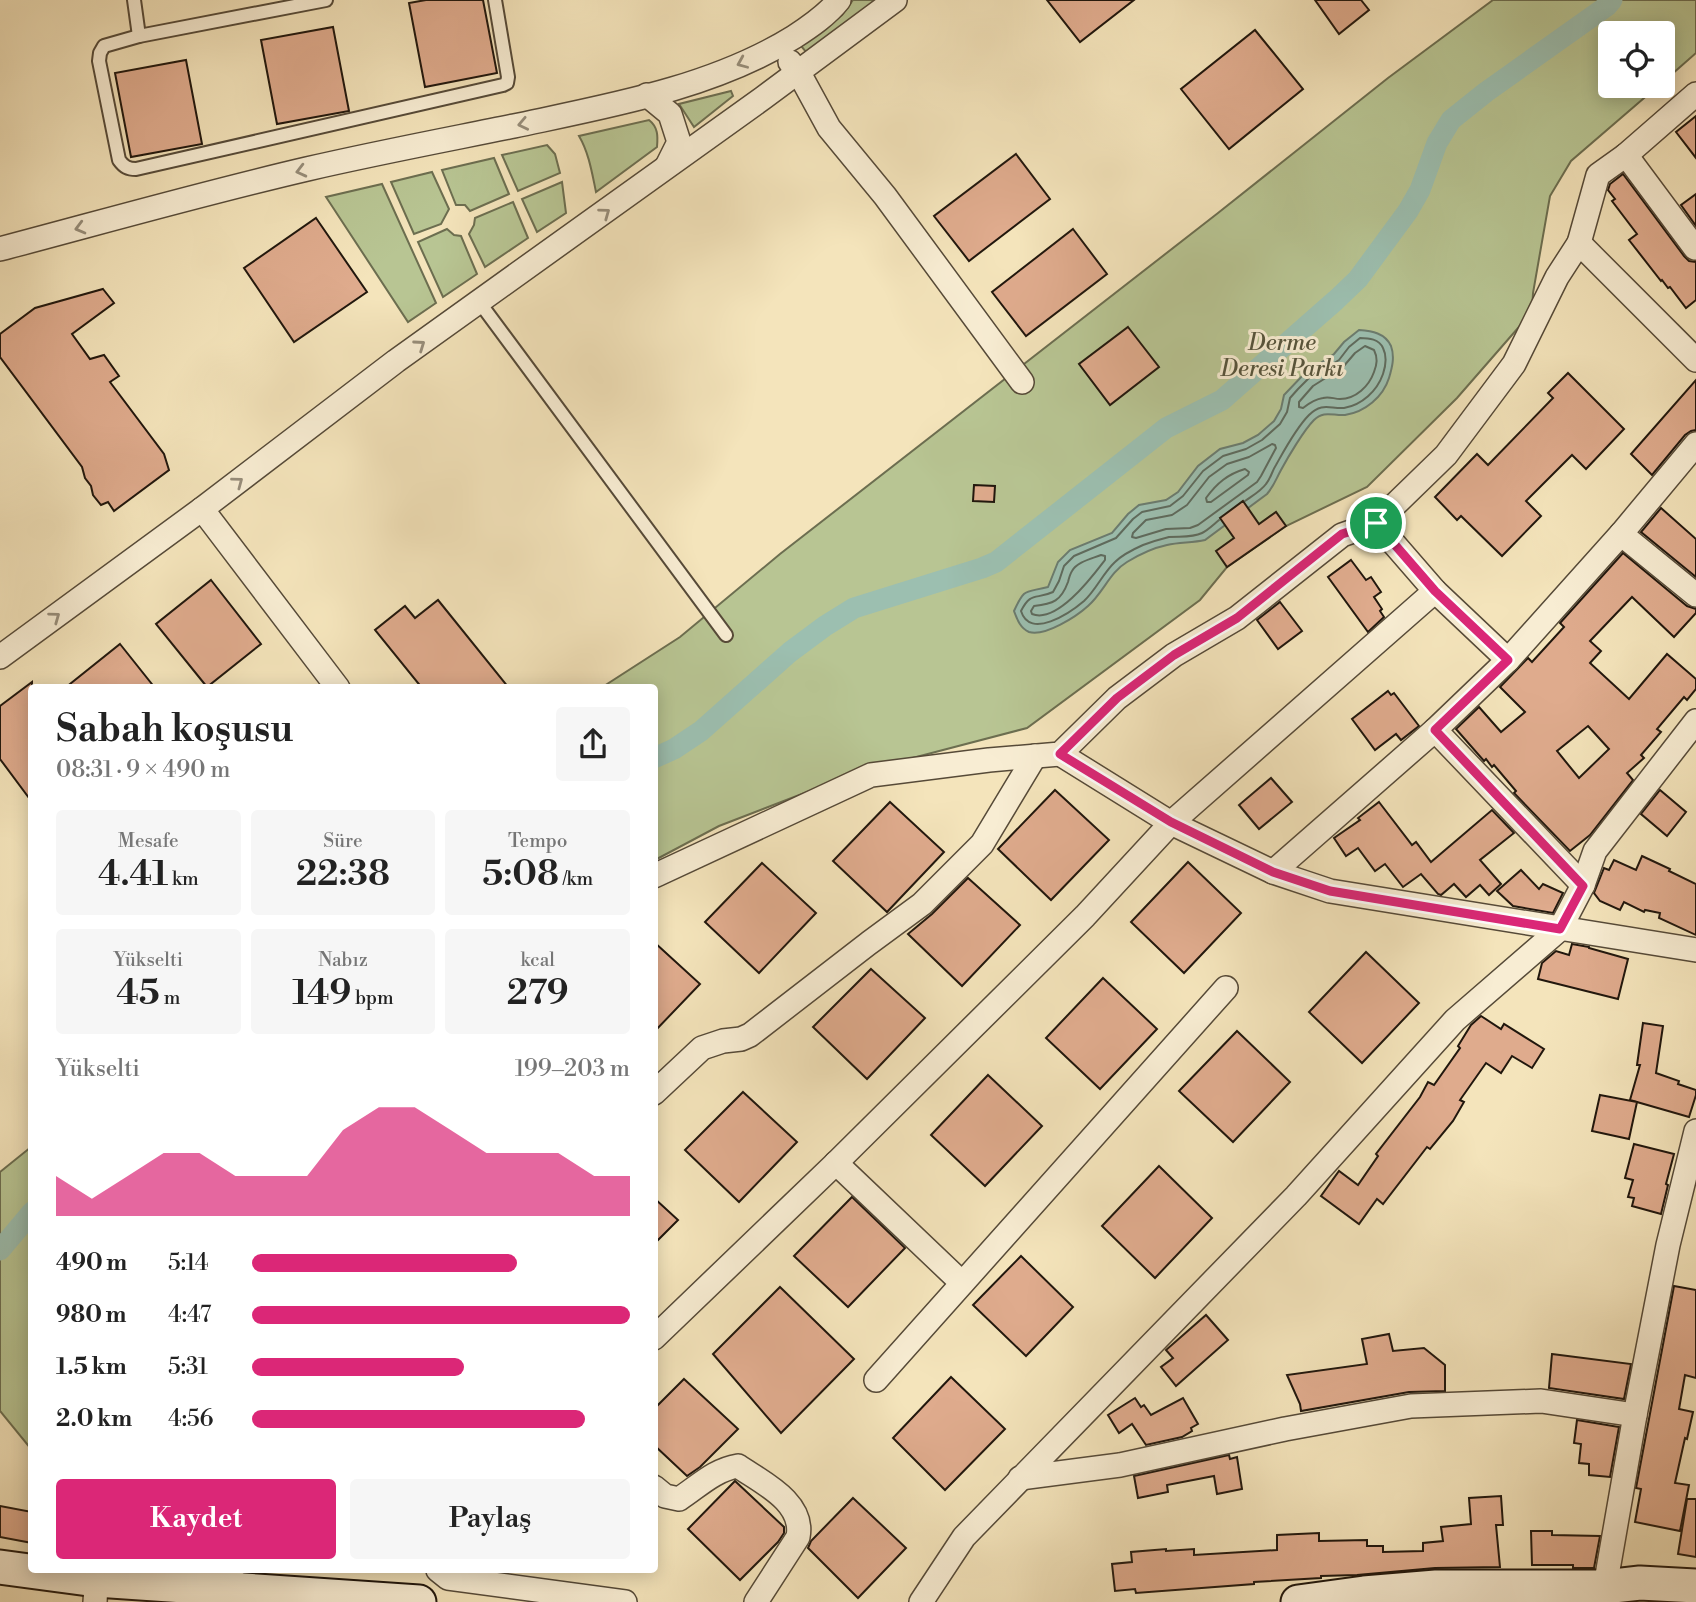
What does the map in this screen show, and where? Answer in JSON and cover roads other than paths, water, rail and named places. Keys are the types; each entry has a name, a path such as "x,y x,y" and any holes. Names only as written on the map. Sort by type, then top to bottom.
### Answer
{"street":[{"path":"0,249 307,169 578,113 715,75 777,47 808,28 839,0"},
{"path":"0,657 202,509 396,361 666,169 894,0"},
{"path":"777,47 798,72 829,128 885,196 1022,382"},
{"path":"1060,754 1117,698 1174,655 1237,618 1342,534 1376,523 1446,455 1514,364 1557,277 1579,243 1598,175 1626,155 1696,94"},
{"path":"647,95 670,114 679,142 666,169"},
{"path":"1626,155 1695,248"},
{"path":"1579,243 1696,360"},
{"path":"1273,872 1435,730 1508,660 1621,534 1696,444"},
{"path":"202,509 335,684"},
{"path":"1376,523 1435,591 1508,660"},
{"path":"1621,534 1696,595"},
{"path":"658,1334 836,1163 1084,916 1171,822 1435,591"},
{"path":"921,1602 964,1537 1287,1205 1455,1020 1560,929 1583,886 1595,851 1696,721"},
{"path":"1435,730 1583,886"},
{"path":"658,874 871,775 1060,754 1171,822 1273,872 1330,891 1696,950"},
{"path":"658,1089 702,1048 750,1035 922,904 982,844 1035,756"},
{"path":"876,1380 1226,988"},
{"path":"1605,1587 1668,1245 1696,1131"},
{"path":"836,1163 962,1283"},
{"path":"1020,1479 1120,1465 1285,1429 1411,1406 1541,1401 1635,1415"},
{"path":"658,1490 665,1496 679,1499 710,1476 725,1468 738,1466 785,1498 794,1513 798,1537 756,1602"},
{"path":"0,1567 28,1572"},
{"path":"34,1573 96,1584 233,1580 419,1602"},
{"path":"433,1602 447,1573"},
{"path":"453,1573 625,1602"},
{"path":"1298,1602 1364,1597 1436,1587 1487,1594 1605,1587 1639,1592 1696,1586"}],"lane":[{"path":"134,0 139,36"},
{"path":"326,0 139,36 102,48 99,61 119,160 129,169 507,83 495,0"},
{"path":"480,303 726,635"}],"water":[{"path":"1359,330 1382,335 1391,346 1393,362 1386,385 1372,402 1359,411 1345,415 1325,414 1314,420 1296,444 1267,494 1205,540 1162,546 1132,559 1116,571 1088,606 1060,625 1036,633 1021,626 1014,611 1021,598 1026,592 1048,587 1058,562 1070,550 1112,533 1139,505 1166,500 1178,492 1198,466 1220,449 1243,443 1258,435 1274,421 1281,409 1284,395 1304,374 1334,354"}],"waterway":[{"path":"658,756 701,731 790,652 825,626 854,608 996,562 1166,428 1222,400 1358,279 1408,211 1420,190 1437,143 1451,120 1612,0"},
{"path":"0,1250 28,1217"}],"park label":[{"name":"Derme Deresi Parkı","path":"1282,356"}]}
